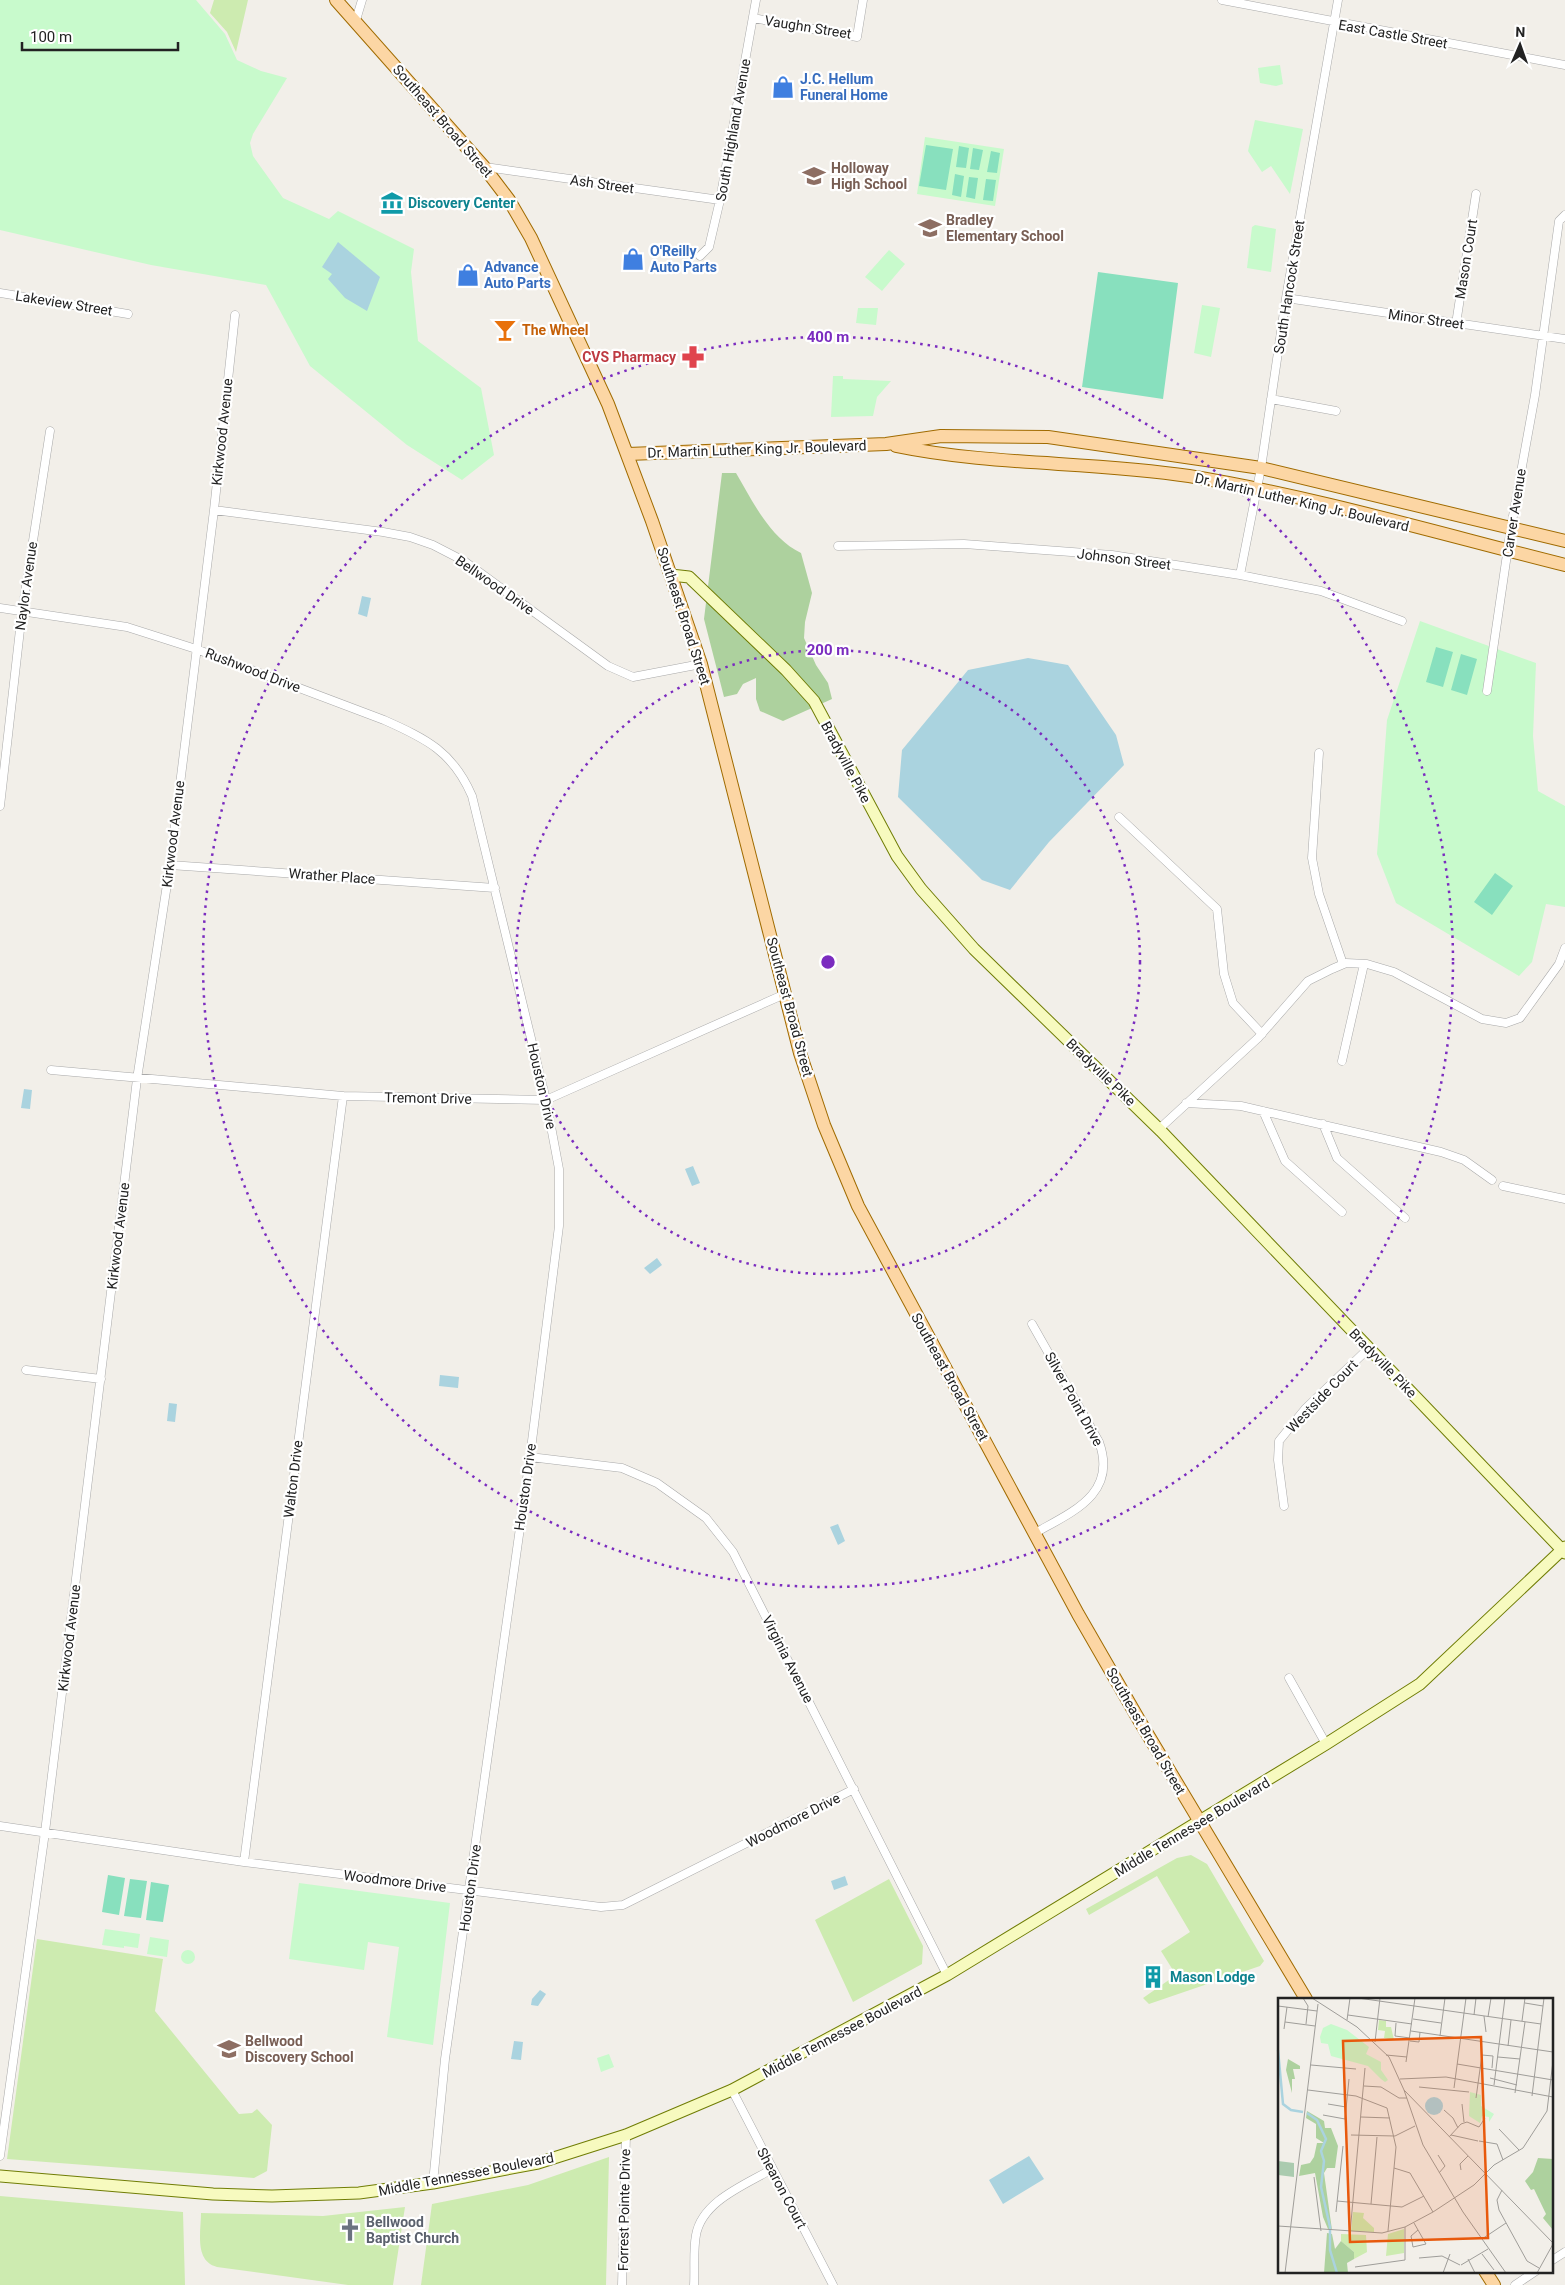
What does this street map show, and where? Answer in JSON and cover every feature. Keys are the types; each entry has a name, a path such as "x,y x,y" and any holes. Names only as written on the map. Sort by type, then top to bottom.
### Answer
{"main road":[{"name":"Southeast Broad Street","path":"336,0 356,20 484,167 509,200 531,238 608,404 671,575 701,664 800,1053 824,1125 858,1206 937,1355 1130,1706 1305,1998"},
{"name":"Dr. Martin Luther King Jr. Boulevard","path":"628,454 886,444 940,436 1048,437 1261,468 1565,541"},
{"name":"Dr. Martin Luther King Jr. Boulevard","path":"886,444 941,455 1116,468 1188,476 1257,489 1565,565"},
{"name":"Bradyville Pike","path":"671,575 689,577 786,670 814,701 887,840 921,889 974,949 1159,1129 1564,1550"},
{"name":"Middle Tennessee Boulevard","path":"0,2176 213,2194 272,2196 359,2193 433,2183 538,2163 626,2136 732,2090 947,1975 1326,1744 1420,1684 1564,1550"},
{"path":"1486,2272 1494,2285"}],"street":[{"path":"356,20 362,0"},
{"name":"South Highland Avenue","path":"700,256 709,247 720,200 756,0"},
{"name":"Vaughn Street","path":"753,18 857,37 863,0"},
{"name":"East Castle Street","path":"1222,0 1334,23 1565,65"},
{"name":"South Hancock Street","path":"1240,575 1261,468 1286,298 1338,0"},
{"name":"Ash Street","path":"484,167 720,200"},
{"name":"Mason Court","path":"1456,324 1476,194"},
{"name":"Carver Avenue","path":"1487,691 1559,221 1565,215"},
{"name":"Lakeview Street","path":"0,293 128,314"},
{"name":"Minor Street","path":"1286,298 1565,339"},
{"name":"Kirkwood Avenue","path":"0,2156 45,1832 137,1079 170,865 214,510 235,315"},
{"path":"1271,399 1336,411"},
{"name":"Naylor Avenue","path":"0,806 4,741 50,431"},
{"name":"Bellwood Drive","path":"214,510 410,536 464,561 608,666 624,674 633,677 701,664"},
{"name":"Johnson Street","path":"838,546 964,544 1112,555 1240,575 1321,591 1402,620"},
{"name":"Rushwood Drive","path":"0,608 127,627 196,649 384,720 413,733 438,748 463,775 472,796"},
{"path":"1320,753 1312,858 1319,894 1343,964"},
{"name":"Houston Drive","path":"433,2183 445,2059 530,1457 559,1226 560,1169 546,1100 472,796"},
{"path":"1119,817 1217,909 1224,974 1233,1003 1262,1034"},
{"name":"Wrather Place","path":"170,865 495,888"},
{"path":"1159,1129 1262,1034 1308,981 1343,964 1364,964 1394,972 1482,1018 1506,1023 1520,1018 1559,964 1565,948"},
{"path":"1342,1061 1364,964"},
{"name":"Tremont Drive","path":"50,1070 343,1096 546,1100 785,994"},
{"name":"Walton Drive","path":"244,1862 343,1096"},
{"path":"1186,1103 1241,1106 1441,1152 1464,1160 1492,1180"},
{"path":"1263,1111 1285,1161 1342,1212"},
{"path":"1323,1124 1337,1158 1404,1218"},
{"path":"1503,1186 1565,1199"},
{"name":"Silver Point Drive","path":"1032,1324 1099,1442 1104,1457 1103,1474 1085,1505 1035,1533"},
{"name":"Westside Court","path":"1284,1506 1278,1460 1279,1441 1305,1409 1369,1348"},
{"path":"26,1370 101,1379"},
{"name":"Virginia Avenue","path":"530,1457 622,1468 657,1483 706,1518 733,1552 947,1975"},
{"path":"1289,1678 1326,1744"},
{"name":"Woodmore Drive","path":"0,1826 244,1862 601,1907 623,1905 854,1789"},
{"name":"Shearon Court","path":"732,2090 834,2285"},
{"name":"Forrest Pointe Drive","path":"622,2285 626,2136"},
{"path":"694,2285 696,2234 703,2214 724,2198 772,2169"},
{"path":"1552,2260 1565,2252"},
{"path":"1515,2285 1534,2272"}],"green space":[{"path":"0,0 196,0 225,34 237,60 261,71 287,78 253,134 250,143 253,156 283,198 329,219 338,211 414,249 411,272 418,341 481,388 494,455 462,480 407,445 310,366 266,285 151,265 0,230"},
{"path":"214,0 248,0 236,52 227,32 210,13"},
{"path":"1280,65 1283,84 1276,86 1260,83 1258,68"},
{"path":"1255,120 1303,129 1290,194 1271,166 1262,172 1248,151"},
{"path":"925,137 1004,149 995,206 917,194"},
{"path":"926,145 953,149 946,190 919,186"},
{"path":"959,146 969,148 966,168 956,167"},
{"path":"973,148 983,150 979,170 970,169"},
{"path":"991,151 1000,153 997,173 987,172"},
{"path":"955,174 964,176 961,197 952,195"},
{"path":"969,177 978,178 975,199 966,197"},
{"path":"986,179 996,180 993,201 983,200"},
{"path":"1255,225 1276,229 1271,272 1247,268 1252,227"},
{"path":"889,250 905,264 882,291 865,277"},
{"path":"1098,272 1178,283 1163,399 1082,387"},
{"path":"1202,305 1220,308 1211,357 1194,353"},
{"path":"858,308 878,308 876,325 856,323"},
{"path":"833,376 843,376 843,379 891,381 877,397 873,416 831,417"},
{"path":"722,473 736,473 771,529 801,553 812,593 805,622 804,638 816,665 828,683 832,699 783,721 760,711 756,699 756,678 743,684 737,694 724,697 704,619"},
{"path":"1420,621 1536,663 1533,736 1538,791 1565,806 1565,907 1546,904 1532,962 1519,976 1396,903 1377,854 1387,720"},
{"path":"1436,647 1453,652 1443,687 1426,682"},
{"path":"1461,654 1477,659 1467,695 1451,690"},
{"path":"1495,873 1513,886 1492,915 1474,902"},
{"path":"1191,1855 1207,1864 1264,1961 1260,1966 1149,2004 1143,1998 1176,1975 1161,1951 1190,1932 1157,1876 1089,1915 1086,1909 1177,1858"},
{"path":"108,1875 125,1878 119,1915 102,1912"},
{"path":"130,1879 147,1881 141,1918 124,1916"},
{"path":"889,1879 923,1946 922,1964 853,2002 815,1920"},
{"path":"151,1882 169,1885 163,1922 146,1920"},
{"path":"299,1883 450,1903 433,2045 387,2037 399,1947 368,1942 364,1970 289,1959"},
{"path":"105,1929 140,1934 138,1948 102,1945"},
{"path":"150,1937 169,1940 167,1957 147,1954"},
{"path":"37,1939 163,1959 155,2011 239,2114 252,2113 257,2109 272,2125 267,2171 254,2178 7,2159"},
{"path":"188,1950 193,1952 195,1957 193,1962 188,1964 183,1962 181,1957 183,1952"},
{"path":"609,2054 614,2067 601,2072 597,2058"},
{"path":"609,2157 606,2285 421,2285 432,2204 528,2185"},
{"path":"0,2196 183,2212 185,2285 0,2285"},
{"path":"405,2207 393,2285 348,2285 217,2267 205,2259 200,2245 201,2213 323,2216"}],"water":[{"path":"338,242 380,277 367,311 345,298 328,279 332,274 322,267"},
{"path":"362,596 371,598 367,617 358,614"},
{"path":"1028,658 1068,665 1116,735 1124,765 1049,842 1010,890 982,880 898,797 902,750 968,670"},
{"path":"24,1089 32,1090 30,1109 21,1108"},
{"path":"693,1166 700,1183 692,1186 685,1169"},
{"path":"657,1258 662,1265 650,1274 644,1268"},
{"path":"440,1375 459,1377 458,1388 439,1386"},
{"path":"169,1403 177,1404 175,1422 167,1421"},
{"path":"838,1524 845,1541 838,1545 830,1527"},
{"path":"845,1876 848,1885 834,1890 831,1881"},
{"path":"540,1990 546,1994 538,2006 531,2005 532,1999"},
{"path":"514,2041 523,2042 521,2060 511,2059"},
{"path":"1029,2156 1044,2179 1003,2204 989,2180"}],"place":[{"name":"J.C. Hellum Funeral Home","path":"783,87"},
{"name":"Holloway High School","path":"814,176"},
{"name":"Discovery Center","path":"392,203"},
{"name":"Bradley Elementary School","path":"930,228"},
{"name":"O'Reilly Auto Parts","path":"633,259"},
{"name":"Advance Auto Parts","path":"468,275"},
{"name":"The Wheel","path":"505,330"},
{"name":"CVS Pharmacy","path":"693,357"},
{"name":"Mason Lodge","path":"1153,1977"},
{"name":"Bellwood Discovery School","path":"229,2049"},
{"name":"Bellwood Baptist Church","path":"350,2230"}]}
